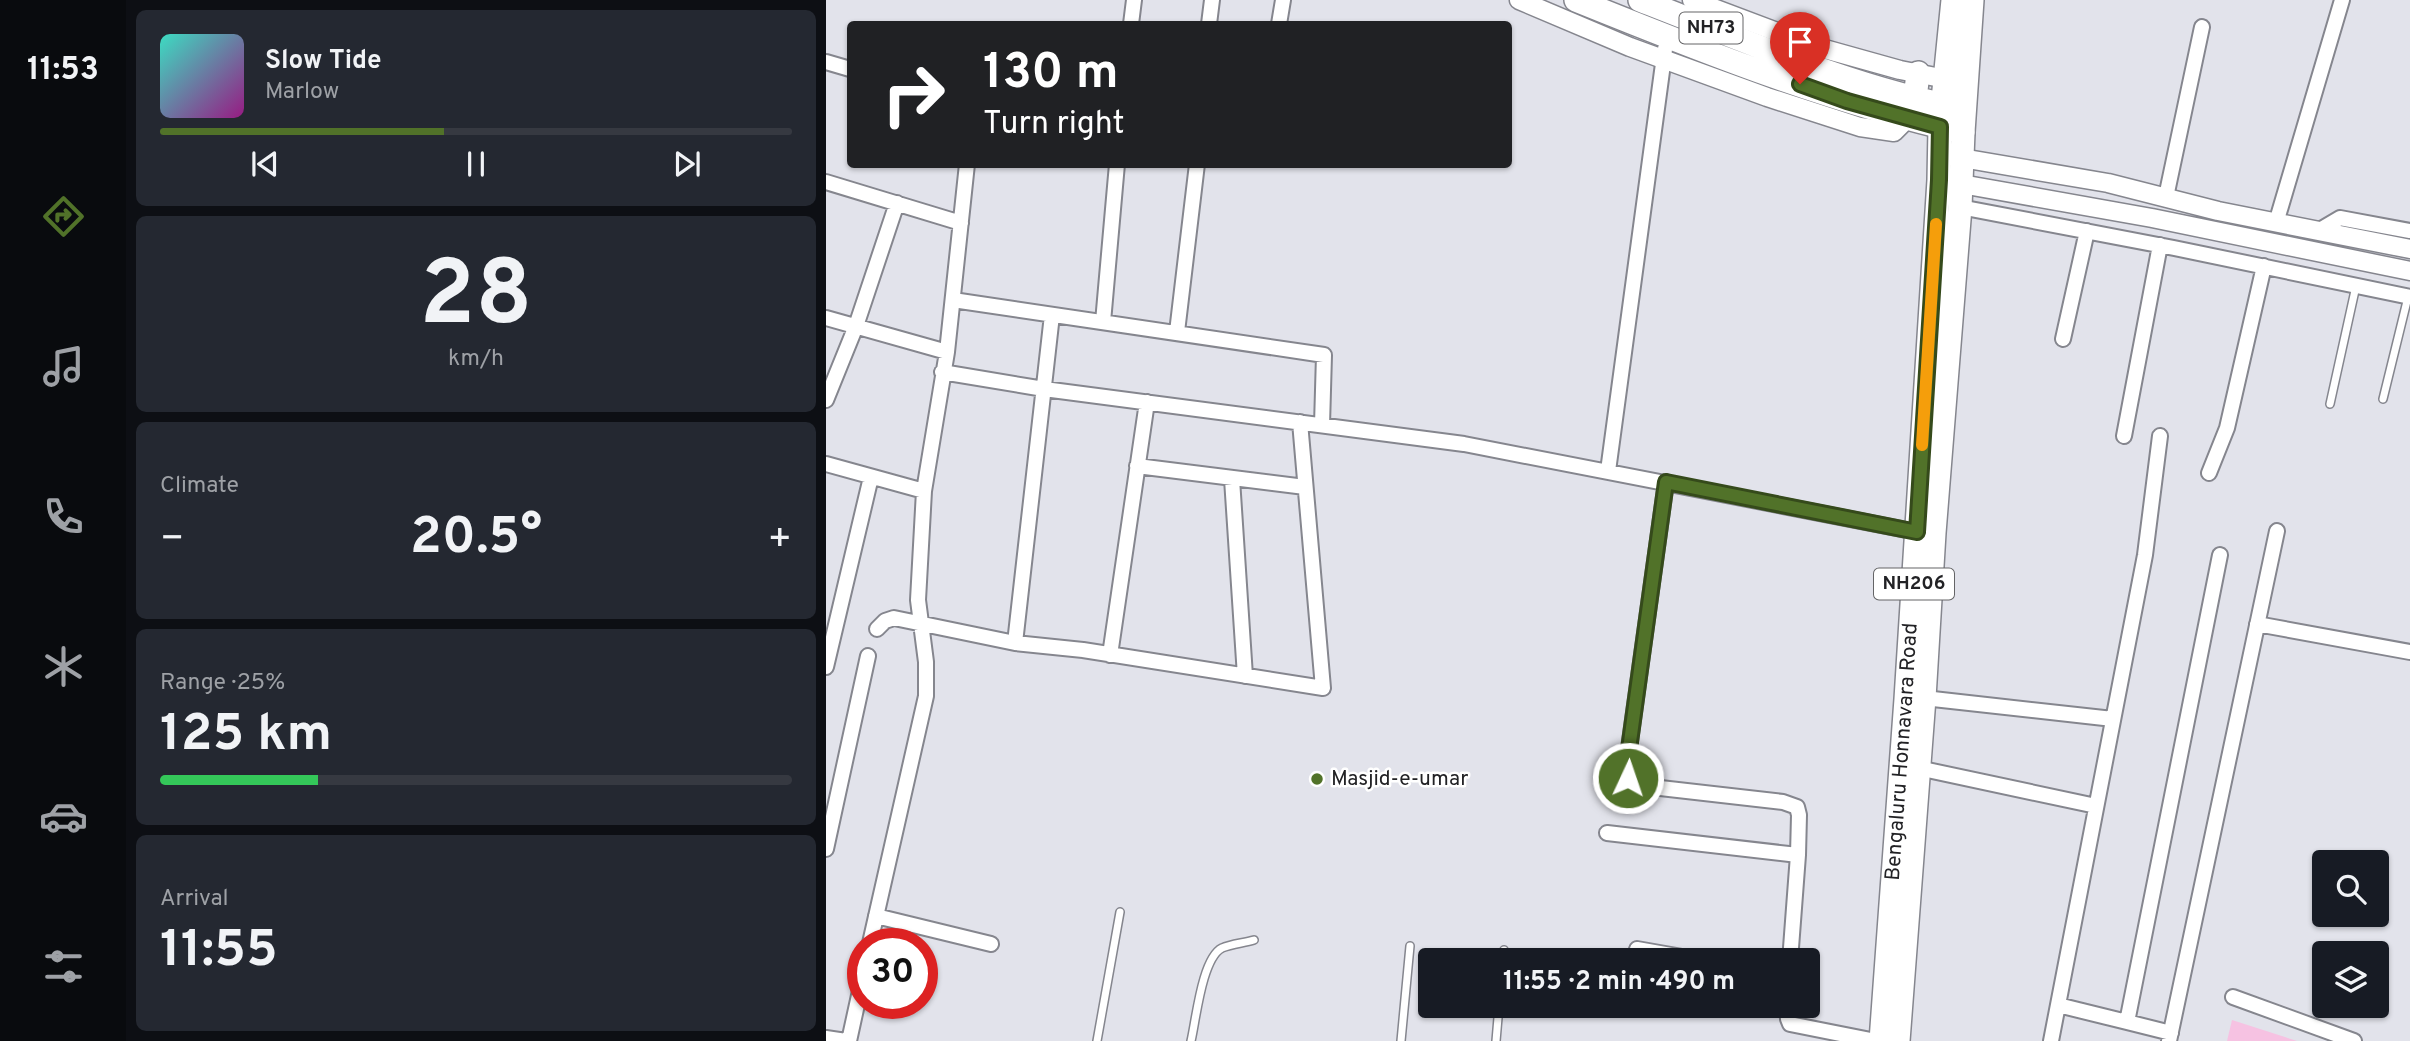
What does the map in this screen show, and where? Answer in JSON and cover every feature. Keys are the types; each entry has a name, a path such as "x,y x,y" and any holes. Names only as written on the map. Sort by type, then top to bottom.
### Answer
{"main road":[{"name":"NH73","path":"1576,0 1776,76 1911,109 1949,114 1963,132"},
{"name":"NH73","path":"1640,0 1747,32 1911,109"},
{"path":"1949,114 1946,79 1952,0"},
{"path":"1949,114 1972,0"},
{"path":"1911,109 1919,73"},
{"name":"NH206","path":"1898,1041 1924,698 1953,190 1949,114"},
{"name":"NH206","path":"1950,156 1963,132"},
{"name":"Bengaluru Honnavara Road","path":"1879,1041 1899,811 1917,532 1953,190"}],"street":[{"path":"1131,21 1134,0"},
{"path":"1209,21 1212,0"},
{"path":"1280,21 1283,0"},
{"path":"1519,0 1663,59 1860,127 1894,132 1911,109"},
{"path":"1692,0 1747,32 1946,79"},
{"path":"2276,223 2342,0"},
{"path":"2166,197 2202,27"},
{"path":"1608,471 1668,35"},
{"path":"826,62 847,68"},
{"path":"1950,156 2108,183 2276,223 2410,249"},
{"path":"873,928 926,696 926,662 918,600 924,491 947,352 967,168"},
{"path":"1103,323 1117,168"},
{"path":"1177,332 1197,168"},
{"path":"826,182 961,223"},
{"path":"1953,190 2087,231 2409,296"},
{"path":"1953,190 2152,218 2410,271"},
{"path":"826,400 856,326 897,203"},
{"path":"2318,231 2340,218 2410,231"},
{"path":"2063,339 2087,231"},
{"path":"2124,436 2160,245"},
{"path":"2208,473 2227,428 2264,266"},
{"path":"953,300 1324,355 1322,425"},
{"path":"1016,643 1052,315"},
{"path":"826,318 947,352"},
{"path":"942,372 1044,389 1464,444 1917,532"},
{"path":"1110,655 1147,402"},
{"path":"877,629 885,621 894,618 1016,643 1323,688 1300,422"},
{"path":"2051,1041 2145,555 2161,436"},
{"path":"826,464 924,491"},
{"path":"1137,466 1305,487"},
{"path":"826,667 871,477"},
{"path":"1232,479 1245,676"},
{"path":"1666,482 1626,771 1634,785 1792,804 1797,807 1798,855 1791,948"},
{"path":"2058,1005 2127,1022 2170,1037 2277,531"},
{"path":"2127,1022 2220,555"},
{"path":"2257,624 2410,652"},
{"path":"826,849 868,656"},
{"path":"1924,698 2113,719"},
{"path":"1918,768 2096,806"},
{"path":"1607,833 1798,855"},
{"path":"876,916 991,944"},
{"path":"2233,997 2354,1041"},
{"path":"1788,1018 1790,1024 1879,1041"},
{"path":"826,1038 847,1041 852,1019"}],"lane":[{"path":"2330,404 2356,285"},
{"path":"2383,399 2409,296"},
{"path":"1097,1041 1120,912"},
{"path":"1191,1041 1206,971 1212,958 1220,949 1254,940"},
{"path":"1401,1041 1410,946"},
{"path":"1496,1041 1498,1018"}],"shaded area":[{"path":"2232,1020 2297,1041 2227,1041"}],"slow traffic":[{"path":"1922,445 1936,224"}],"place":[{"name":"Masjid-e-umar","path":"1317,779"}],"route":[{"path":"1628,778 1626,771 1666,482 1917,532 1940,127 1847,101 1800,84"}]}
